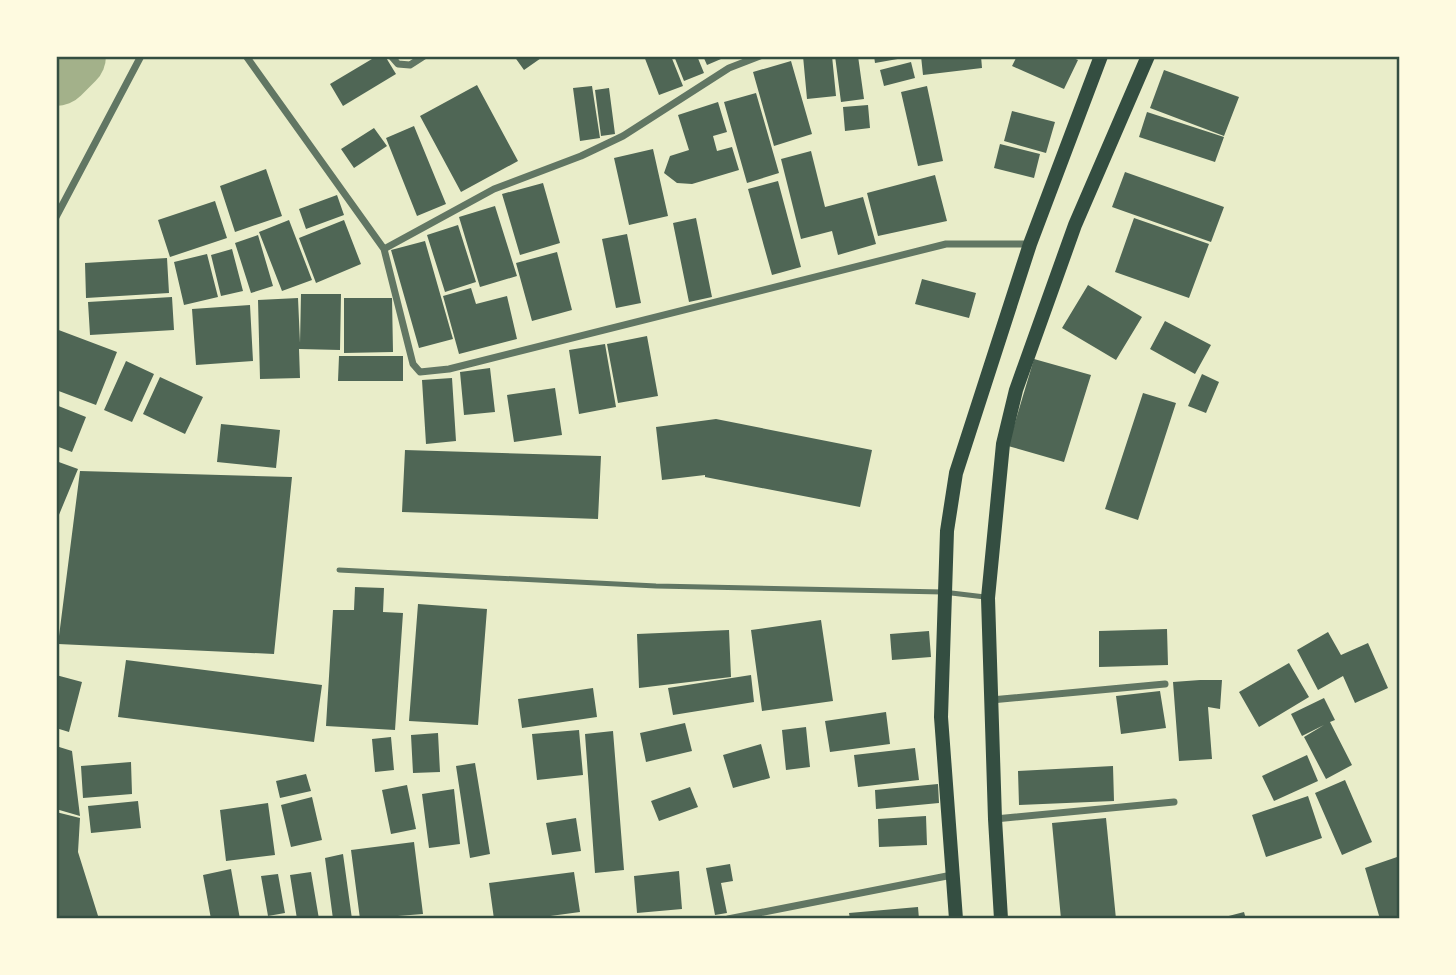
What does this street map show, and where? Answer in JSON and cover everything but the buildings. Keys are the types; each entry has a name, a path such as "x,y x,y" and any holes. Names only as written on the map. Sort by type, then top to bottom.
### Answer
{"main road":[{"path":"956,919 941,717 943,592 947,531 956,473 1030,244 1101,56"},
{"path":"1001,919 990,700 988,598 1003,444 1016,390 1075,225 1147,56"}],"street":[{"path":"56,217 141,56"},
{"path":"246,56 384,249 412,364 420,372 449,369 946,244 1030,244"},
{"path":"391,56 398,64 410,65 424,56"},
{"path":"384,249 494,189 581,156 623,136 729,68 760,56"},
{"path":"990,700 1165,684"},
{"path":"995,819 1174,802"},
{"path":"728,919 953,875"}],"lane":[{"path":"339,570 656,586 943,592 988,598"}],"waterway":[{"path":"56,71 71,56"}]}
